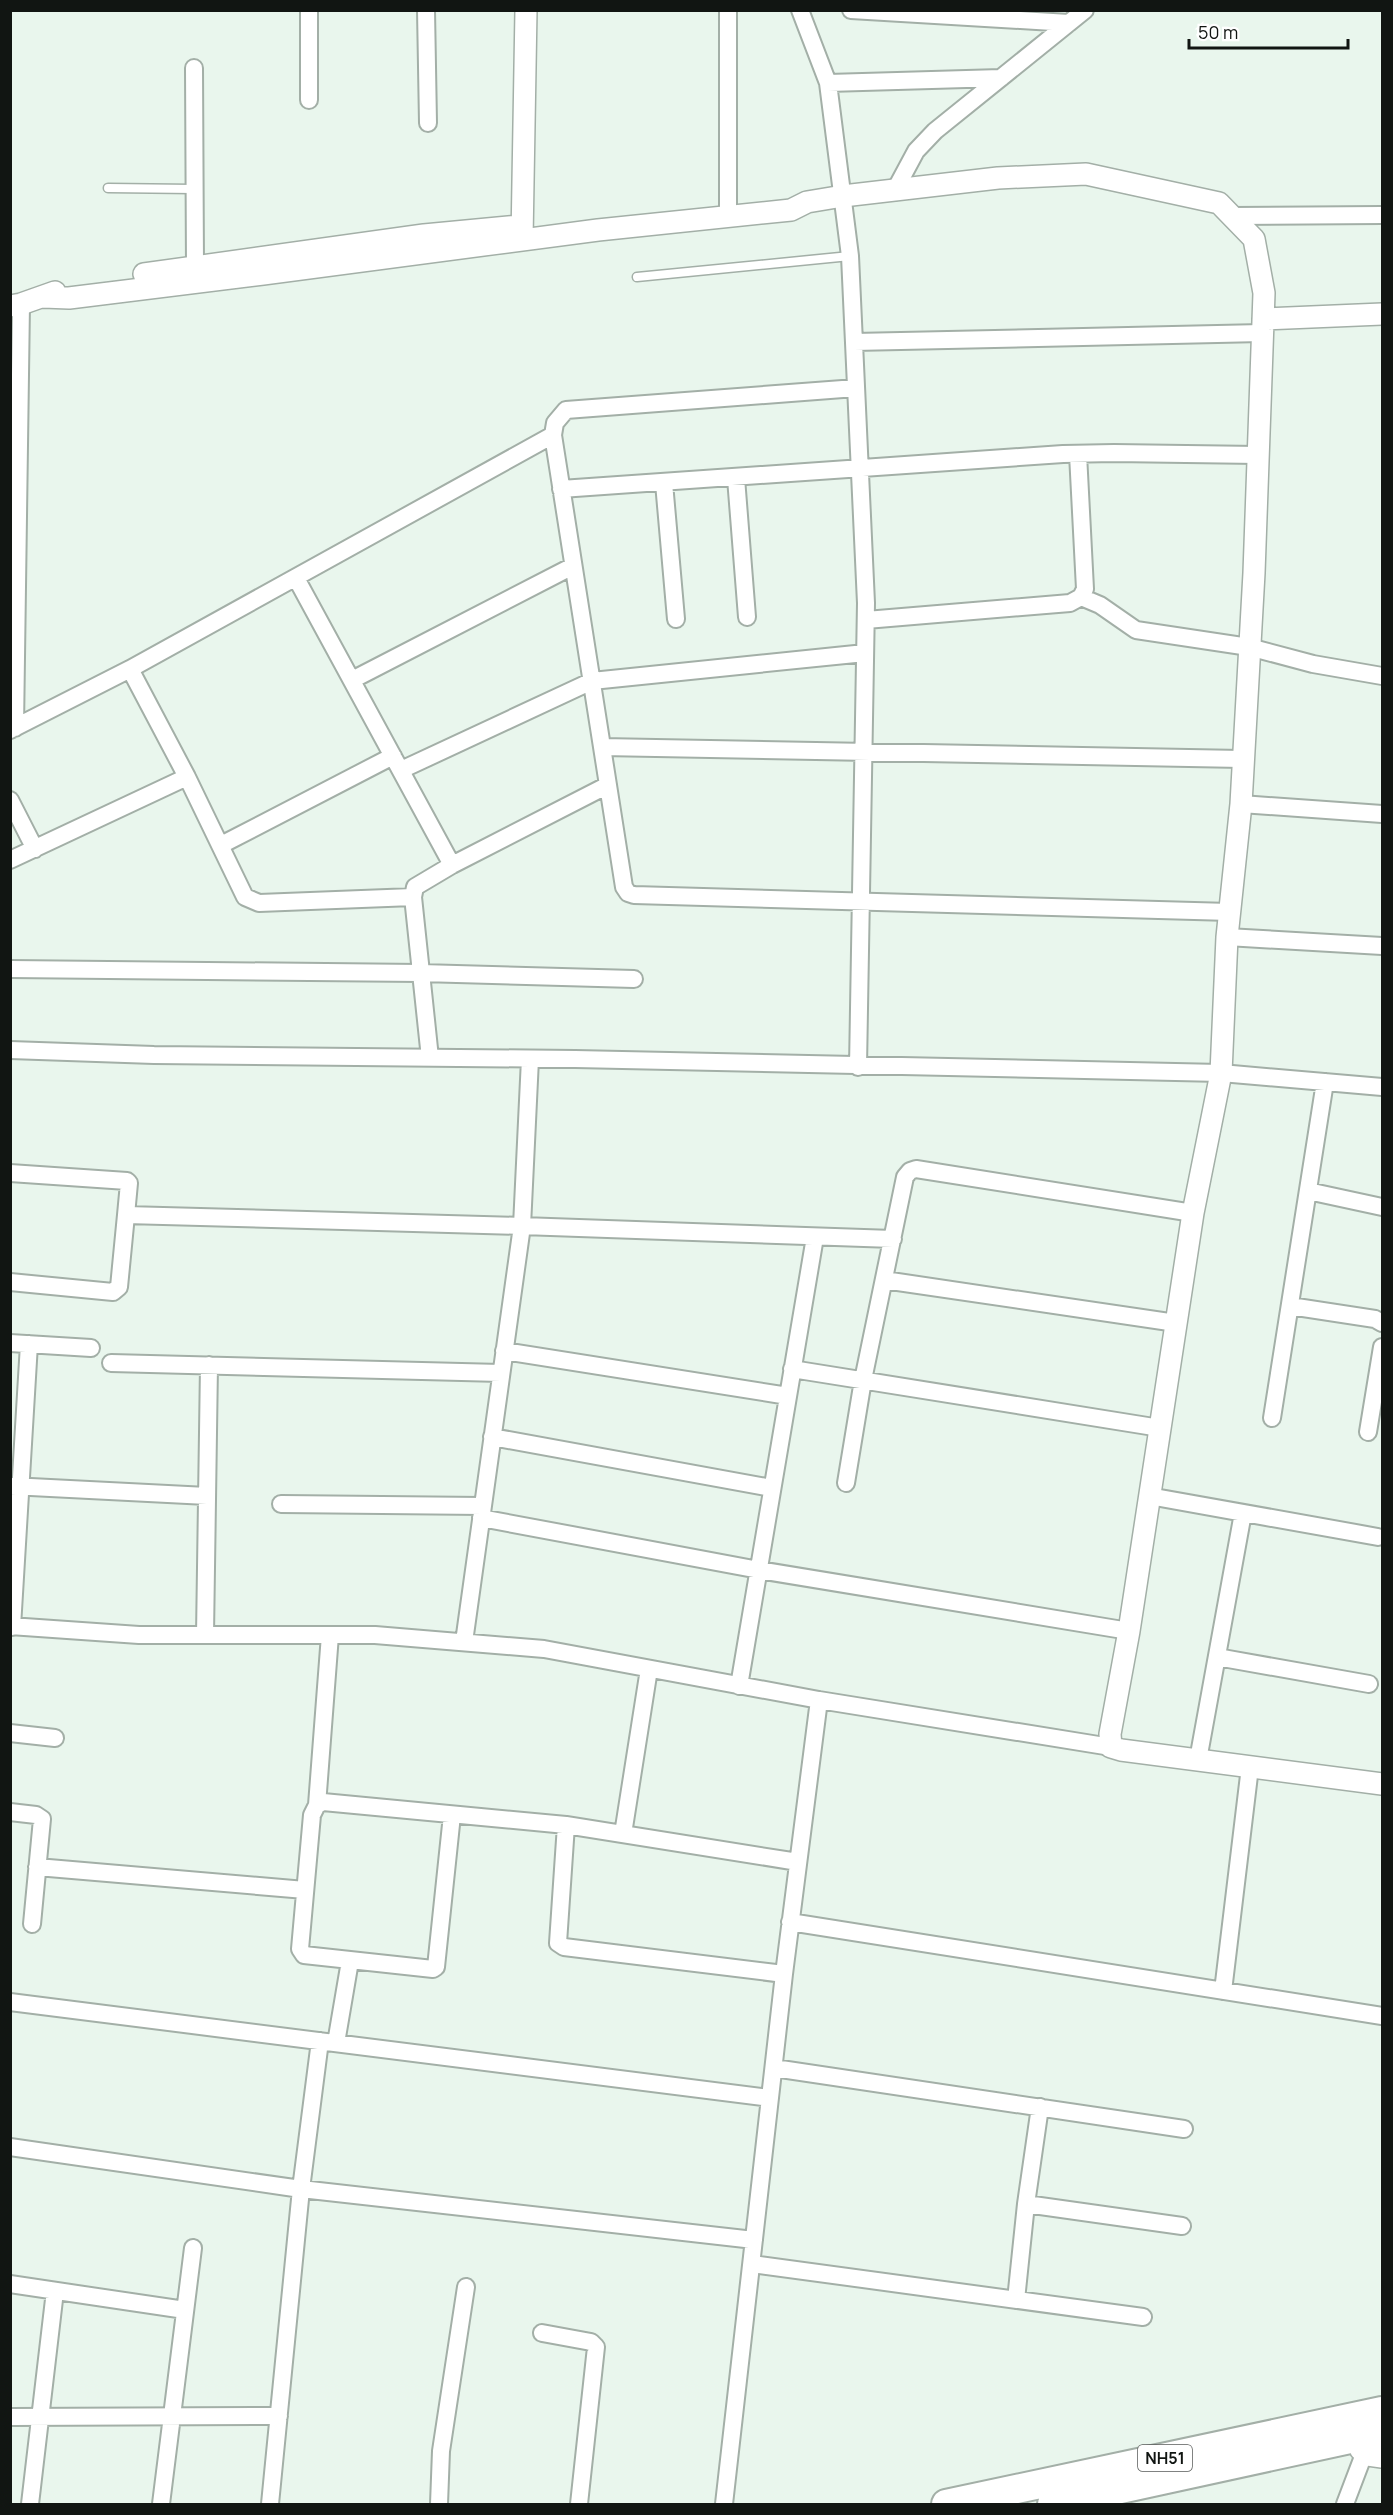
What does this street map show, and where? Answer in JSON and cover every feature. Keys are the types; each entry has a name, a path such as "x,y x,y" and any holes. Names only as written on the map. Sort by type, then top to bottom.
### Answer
{"highway":[{"name":"NH51","path":"946,2505 1383,2411"},
{"name":"NH51","path":"1052,2505 1373,2445"}],"street":[{"path":"309,10 309,100"},
{"path":"426,10 428,123"},
{"path":"523,232 526,10"},
{"path":"727,209 728,10"},
{"path":"800,10 828,83 850,256 866,620 858,1067"},
{"path":"851,10 994,14 1069,23"},
{"path":"894,192 916,151 935,131 1085,10"},
{"path":"194,68 195,266"},
{"path":"828,83 1001,78"},
{"path":"43,297 69,298 263,274 523,232 727,209 791,210 807,202 843,196 894,192 998,178 1086,174 1220,202 1254,239 1264,293 1258,455 1241,804 1227,937 1221,1073 1193,1213 1129,1631 1110,1734 1111,1746"},
{"path":"1232,216 1383,215"},
{"path":"523,232 424,235 195,266 80,283 16,305 13,729 130,669 553,435"},
{"path":"854,342 1262,326 1383,314"},
{"path":"856,388 566,410 555,423 553,435 561,489 624,888 628,893 634,895 1230,912"},
{"path":"561,489 1077,454 1258,455"},
{"path":"866,620 1070,603 1081,597 1084,589 1077,454"},
{"path":"736,478 747,617"},
{"path":"664,483 676,619"},
{"path":"352,681 573,566"},
{"path":"297,578 452,865"},
{"path":"1081,597 1100,605 1136,630 1249,647 1313,664 1383,676"},
{"path":"221,845 397,763 592,681 866,653"},
{"path":"130,669 187,777 245,897 259,903 413,897"},
{"path":"602,747 1242,759"},
{"path":"10,860 187,777"},
{"path":"430,1058 413,897 416,887 452,865 608,785"},
{"path":"10,800 35,849"},
{"path":"1241,804 1383,814"},
{"path":"1227,937 1383,946"},
{"path":"10,969 421,973 634,979"},
{"path":"10,1050 154,1055 530,1059 1221,1073 1383,1087"},
{"path":"464,1642 522,1226 530,1059"},
{"path":"1272,1418 1325,1082"},
{"path":"846,1483 863,1380 905,1177 910,1171 916,1169 1193,1213"},
{"path":"10,1173 123,1179 129,1183 119,1287 116,1290 113,1292 10,1282"},
{"path":"1308,1191 1383,1207"},
{"path":"126,1215 893,1239"},
{"path":"739,1686 815,1237"},
{"path":"884,1280 1176,1323"},
{"path":"1290,1306 1375,1319 1383,1323"},
{"path":"10,1343 91,1348"},
{"path":"29,1344 16,1486 11,1627 139,1635 375,1635 544,1649 739,1686 1111,1746 1121,1750 1383,1784"},
{"path":"1368,1432 1383,1347"},
{"path":"504,1351 788,1396"},
{"path":"111,1364 501,1373"},
{"path":"205,1635 209,1365"},
{"path":"792,1369 1160,1428"},
{"path":"492,1437 772,1488"},
{"path":"16,1486 207,1496"},
{"path":"1149,1496 1378,1537"},
{"path":"281,1504 482,1512 759,1569 1129,1631"},
{"path":"1198,1760 1243,1513"},
{"path":"330,1635 317,1805 312,1815 300,1948 304,1955 433,1969 436,1967 452,1815"},
{"path":"1217,1657 1369,1684"},
{"path":"622,1834 649,1669"},
{"path":"724,2505 790,1922 819,1700"},
{"path":"10,1733 55,1738"},
{"path":"1223,1991 1250,1767"},
{"path":"317,1805 323,1802 566,1826 798,1862"},
{"path":"10,1812 36,1815 42,1818 32,1924"},
{"path":"566,1826 558,1943 564,1947 784,1974"},
{"path":"37,1867 305,1890"},
{"path":"790,1922 1383,2016"},
{"path":"270,2505 301,2189 328,2042 350,1961"},
{"path":"10,2002 770,2098"},
{"path":"774,2068 1185,2129"},
{"path":"1016,2300 1026,2204 1041,2107"},
{"path":"10,2147 301,2189 754,2240"},
{"path":"1026,2204 1182,2226"},
{"path":"161,2505 193,2248"},
{"path":"752,2264 1143,2318"},
{"path":"10,2284 185,2310"},
{"path":"439,2505 441,2451 466,2288"},
{"path":"30,2505 55,2291"},
{"path":"542,2333 591,2342 596,2348 579,2505"},
{"path":"10,2416 279,2416"},
{"path":"1345,2505 1373,2445"}],"lane":[{"path":"108,188 194,189"},
{"path":"637,277 850,256"}]}
